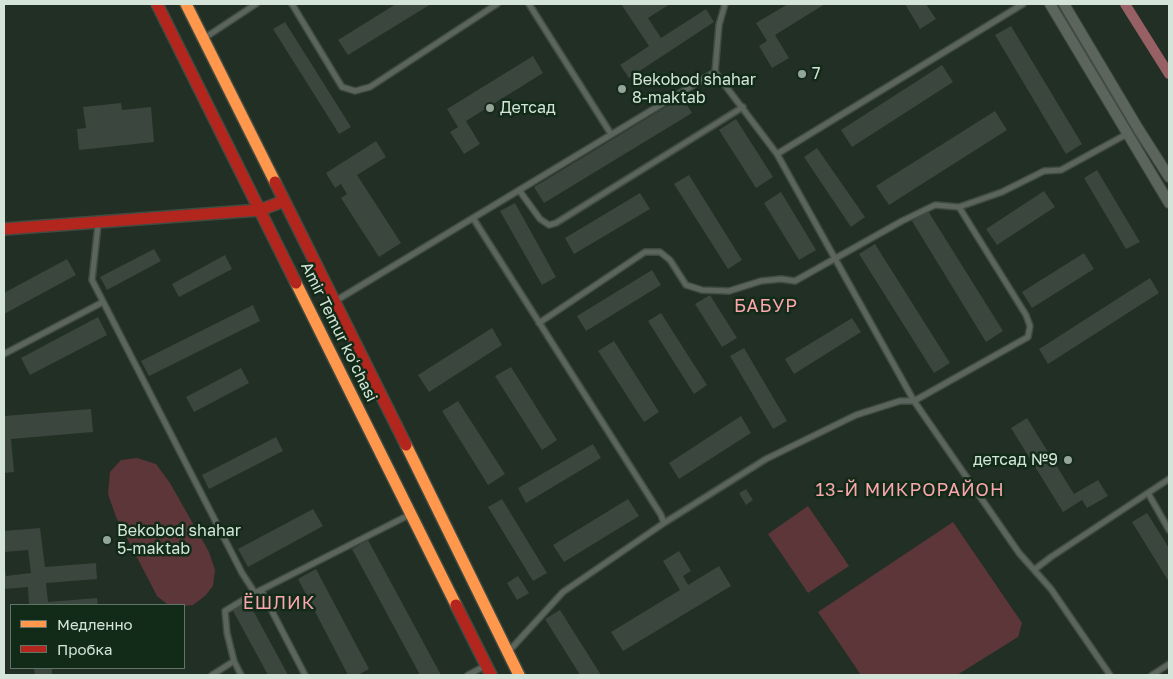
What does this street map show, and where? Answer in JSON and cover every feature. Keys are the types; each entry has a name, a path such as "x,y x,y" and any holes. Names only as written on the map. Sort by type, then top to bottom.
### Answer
{"street":[{"name":"Amir Temur koʻchasi","path":"157,4 260,210 323,308 496,662"},
{"name":"Amir Temur koʻchasi","path":"186,4 284,200 323,308 411,514 496,662 519,675"},
{"path":"1050,4 1127,134 1165,186 1169,203"},
{"path":"1064,4 1169,177"},
{"path":"4,229 260,210 284,200"}],"lane":[{"path":"203,38 256,4"},
{"path":"292,4 342,86 354,92 370,87 497,4"},
{"path":"529,4 611,134"},
{"path":"725,4 719,25 715,72 777,154 914,401 1019,553 1051,589 1110,675"},
{"path":"777,154 1023,4"},
{"path":"323,308 715,72"},
{"path":"519,190 540,219 549,225 556,223 743,108"},
{"path":"539,323 645,252 660,252 670,260 686,285 702,290 729,291 761,281 781,279 795,281 836,260 902,221 935,205 958,207 1002,192 1044,171 1061,170 1127,134"},
{"path":"468,675 496,662 563,592 664,523 766,459 856,414 900,401 914,401 1028,337 1030,326 1026,315 958,207"},
{"path":"473,218 661,515 664,523"},
{"path":"98,222 92,280 237,564 255,593"},
{"path":"4,354 103,302"},
{"path":"1034,570 1169,479"},
{"path":"1148,493 1169,530"},
{"path":"241,675 234,661 227,633 225,610 260,590 411,514"},
{"path":"260,590 305,675"},
{"path":"212,675 234,661"},
{"path":"1152,675 1169,664"}],"shaded area":[{"path":"137,458 156,464 170,483 209,552 215,570 213,586 205,596 193,605 167,604 157,596 116,517 108,494 110,472 121,460"},
{"path":"808,506 849,566 808,593 768,534"},
{"path":"953,522 1022,623 1018,637 957,675 861,675 818,612"}],"building":[{"path":"396,4 431,4 348,55 338,40"},
{"path":"621,4 670,4 648,18 661,38 706,9 714,22 629,78 620,65 649,46"},
{"path":"788,4 825,4 775,35 789,58 772,68 759,46 767,41 756,23"},
{"path":"905,4 926,4 936,19 920,29"},
{"path":"285,22 351,127 339,134 273,29"},
{"path":"1011,26 1082,144 1066,154 995,35"},
{"path":"533,56 543,73 466,121 480,144 464,154 450,132 458,127 447,109"},
{"path":"942,65 953,82 852,147 841,130"},
{"path":"682,97 692,113 544,203 534,187"},
{"path":"121,103 122,110 151,107 154,142 79,150 77,129 86,128 83,107"},
{"path":"995,111 1007,130 889,205 876,186"},
{"path":"736,119 773,177 756,188 719,130"},
{"path":"376,141 386,157 357,175 401,243 379,257 341,198 347,194 341,184 335,188 326,173"},
{"path":"817,148 865,217 851,227 804,157"},
{"path":"1097,170 1140,242 1126,249 1084,178"},
{"path":"689,175 742,260 728,269 674,184"},
{"path":"1044,191 1055,207 997,245 986,229"},
{"path":"781,192 816,250 799,260 764,203"},
{"path":"640,193 650,209 574,254 565,238"},
{"path":"515,203 556,277 542,285 500,211"},
{"path":"928,211 1003,331 986,342 912,221"},
{"path":"875,244 950,363 934,373 859,254"},
{"path":"154,249 161,261 107,290 100,277"},
{"path":"1084,253 1094,269 1032,308 1022,292"},
{"path":"225,255 232,269 179,297 172,284"},
{"path":"67,259 76,275 4,314 4,293"},
{"path":"652,270 661,285 586,331 577,316"},
{"path":"1150,278 1159,293 1048,364 1039,349"},
{"path":"710,295 737,338 722,347 695,304"},
{"path":"253,305 260,321 149,376 141,361"},
{"path":"661,313 707,385 694,394 648,321"},
{"path":"98,317 107,335 30,375 21,358"},
{"path":"852,318 861,332 794,374 785,359"},
{"path":"492,328 502,345 429,392 418,375"},
{"path":"614,341 659,412 644,422 598,351"},
{"path":"744,348 787,421 773,429 730,356"},
{"path":"511,367 557,440 542,450 495,376"},
{"path":"241,368 249,383 194,412 186,397"},
{"path":"458,401 505,474 488,485 442,411"},
{"path":"91,409 93,432 11,439 14,472 4,473 4,416"},
{"path":"741,416 751,433 679,479 669,463"},
{"path":"1027,418 1074,494 1098,480 1108,496 1087,508 1082,500 1063,512 1011,428"},
{"path":"276,437 283,451 209,489 202,475"},
{"path":"593,444 601,458 526,503 518,488"},
{"path":"746,489 753,500 746,505 739,493"},
{"path":"502,499 547,573 533,581 488,507"},
{"path":"628,499 639,516 564,562 553,545"},
{"path":"313,509 323,526 248,567 238,549"},
{"path":"1147,513 1169,548 1169,582 1132,522"},
{"path":"40,528 45,567 96,563 97,579 46,583 48,602 97,598 98,604 29,604 28,587 4,589 5,569 6,576 31,573 28,550 4,552 4,531"},
{"path":"368,540 441,675 420,675 352,549"},
{"path":"679,551 691,571 683,576 688,585 719,566 731,586 623,651 611,632 680,590 663,561"},
{"path":"316,569 369,669 358,675 348,675 298,579"},
{"path":"518,576 529,593 517,600 507,583"},
{"path":"248,601 288,675 268,675 232,609"},
{"path":"560,610 601,675 580,675 545,619"},
{"path":"34,669 52,669 52,675 35,675"}],"waterway":[{"path":"1125,4 1169,74"}],"traffic: slow":[{"path":"186,4 275,182"},
{"path":"296,283 456,605"},
{"path":"406,445 519,675"}],"traffic: jam":[{"path":"157,4 296,283"},
{"path":"275,182 406,445"},
{"path":"4,229 260,210 284,201"},
{"path":"456,605 491,675"}],"place":[{"name":"7","path":"802,74"},
{"name":"Bekobod shahar 8-maktab","path":"622,89"},
{"name":"Детсад","path":"490,108"},
{"name":"детсад №9","path":"1068,460"},
{"name":"Bekobod shahar 5-maktab","path":"107,540"}],"district":[{"name":"БАБУР","path":"766,306"},
{"name":"13-Й МИКРОРАЙОН","path":"910,490"},
{"name":"ЁШЛИК","path":"279,603"}]}
